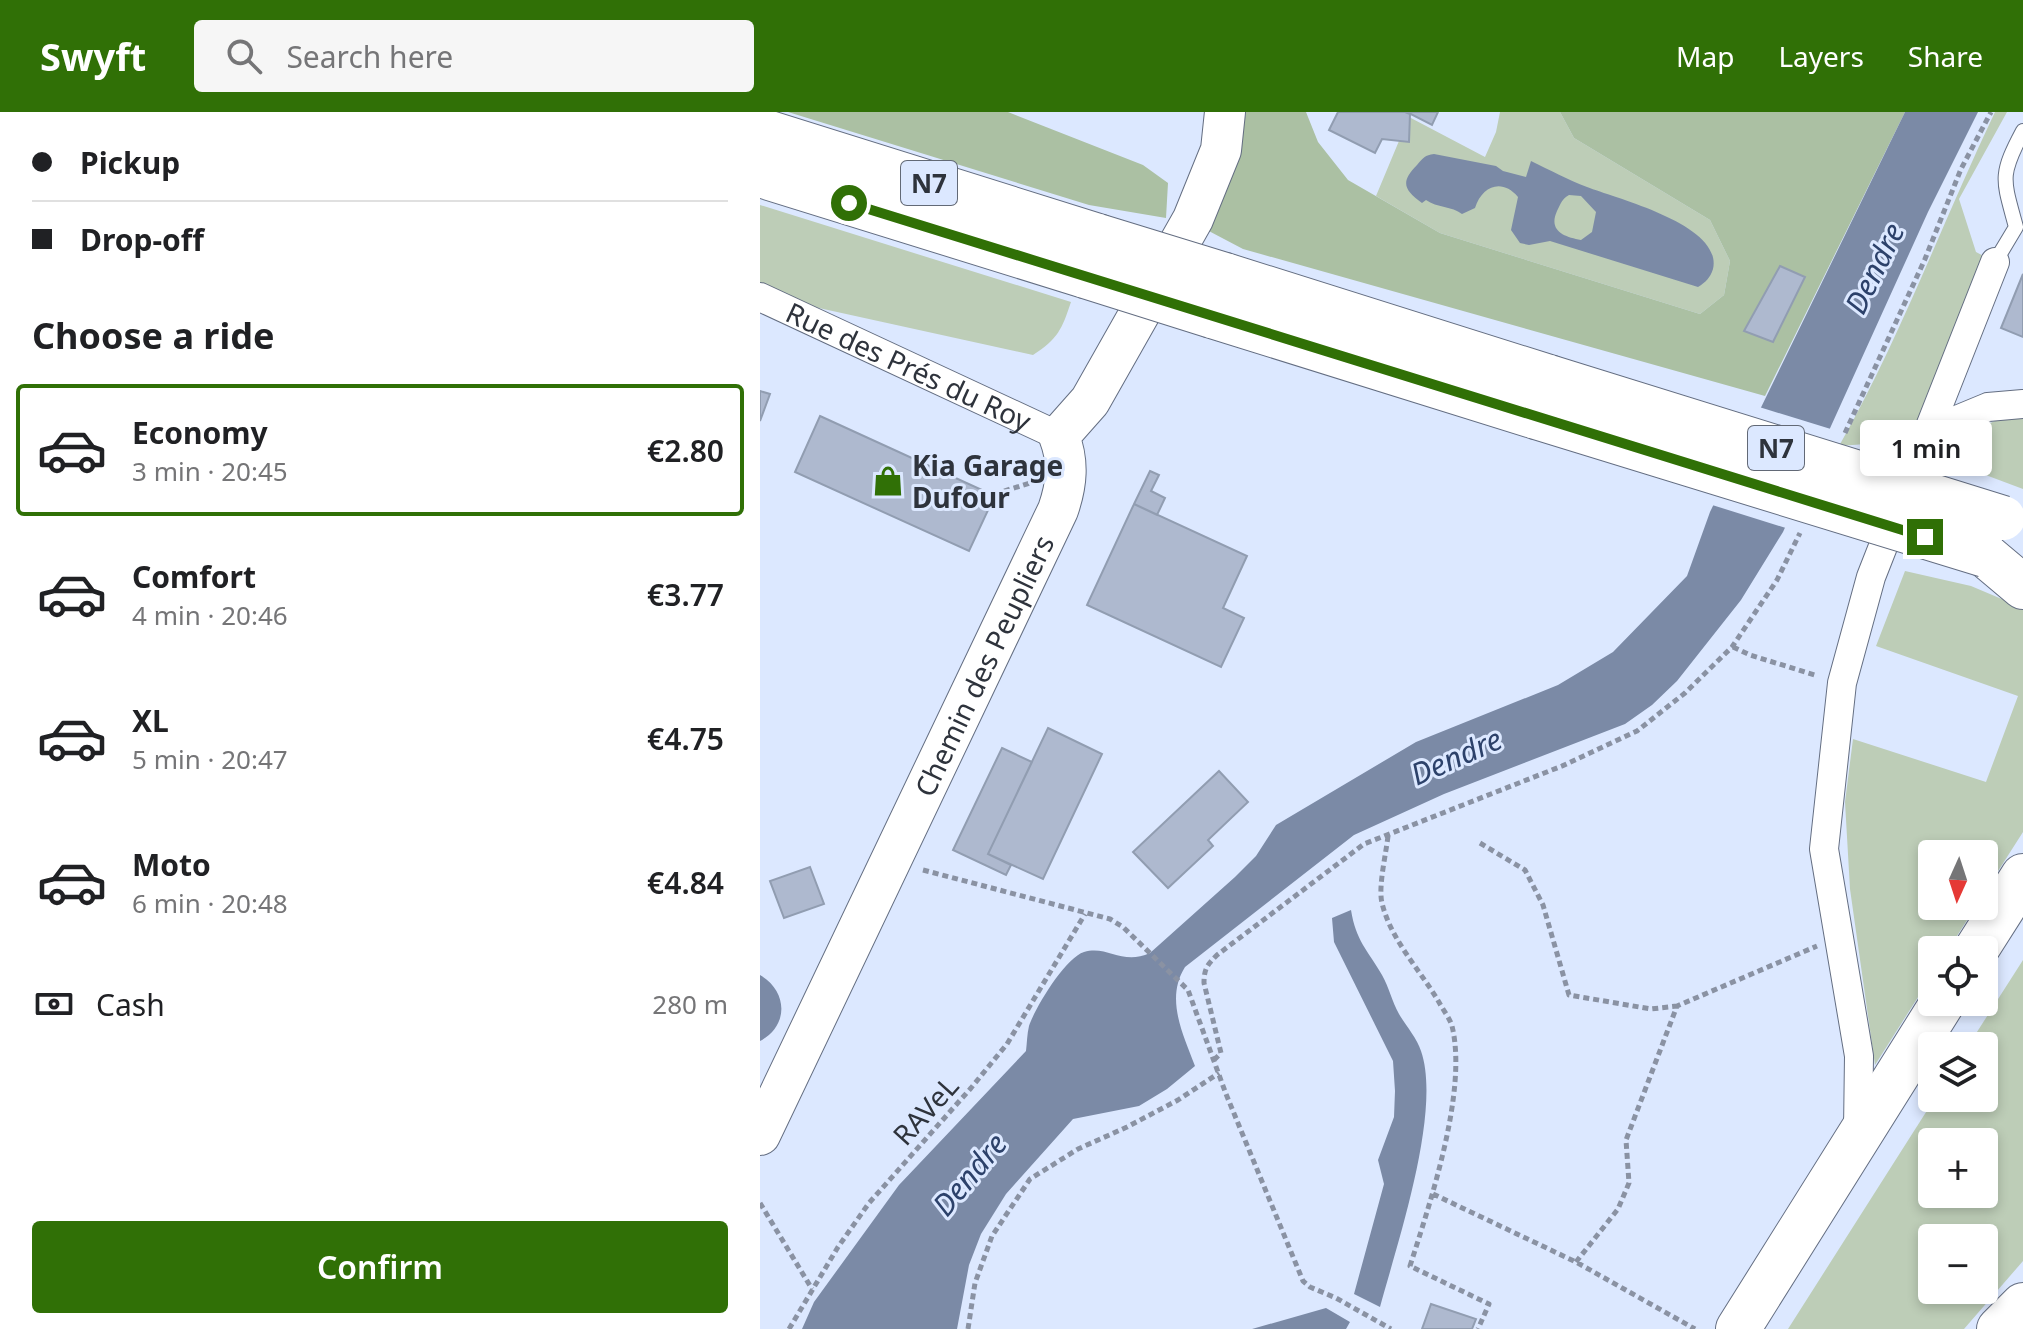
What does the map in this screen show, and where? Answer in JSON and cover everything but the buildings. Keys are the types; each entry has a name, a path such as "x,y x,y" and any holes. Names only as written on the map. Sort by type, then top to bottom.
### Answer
{"highway":[{"name":"N7","path":"760,130 1092,256 1212,316 1543,397 2009,541"},
{"name":"N7","path":"760,175 1092,256 1225,275 1543,397"},
{"path":"2009,541 2023,587"},
{"path":"1985,936 2023,876"},
{"path":"1998,959 2023,920"},
{"path":"1738,1329 1934,1016"},
{"path":"1761,1329 1918,1084"},
{"path":"1999,1329 2023,1305"}],"street":[{"name":"Chemin des Peupliers","path":"760,1135 1058,510 1065,489 1063,454 1193,219 1221,150 1225,112"},
{"path":"1857,1138 1859,1056 1824,849 1842,683 1871,577 1995,262"},
{"name":"Rue des Prés du Roy","path":"760,297 1063,454"},
{"path":"1924,442 1959,419 1988,407 2023,404"}],"lane":[{"path":"1995,262 2021,224 2004,176 2008,160 2023,131"}],"path":[{"path":"1839,446 1925,259 1961,169 1991,112"},
{"path":"985,497 1063,454"},
{"path":"1212,1056 1221,1053 1204,983 1205,966 1364,844 1562,766 1637,731 1692,687 1732,647 1777,580 1802,527"},
{"path":"1732,647 1842,683"},
{"path":"1388,836 1381,901 1405,950 1452,1025 1455,1070 1447,1134 1433,1194 1410,1266 1489,1304 1478,1329"},
{"path":"1480,843 1525,870 1543,905 1569,995 1651,1009 1677,1006 1839,936"},
{"path":"892,858 922,870 1098,916 1123,927 1188,990 1303,1281 1391,1329"},
{"name":"RAVeL","path":"789,1329 869,1203 1007,1044 1085,914"},
{"path":"1576,1262 1618,1209 1629,1183 1626,1140 1677,1006"},
{"path":"968,1329 975,1283 992,1236 1030,1179 1078,1149 1178,1100 1219,1073"},
{"path":"1433,1194 1576,1262 1695,1329"},
{"path":"760,1203 812,1289"}],"green space":[{"path":"788,112 1008,112 1143,165 1168,183 1166,218 1089,205"},
{"path":"1246,112 1306,112 1318,142 1348,180 1440,233 1700,314 1724,295 1730,261 1710,220 1574,138 1560,112 1905,112 1765,396 1243,249 1205,229 1236,165"},
{"path":"1500,112 1560,112 1574,138 1710,220 1730,261 1724,295 1700,314 1440,233 1376,196 1409,117 1485,157 1496,132"},
{"path":"1995,112 2007,112 1959,199 1976,252 1995,262 1920,440 1839,446 1901,323"},
{"path":"760,205 1071,302 1058,333 1033,355 760,295"},
{"path":"2023,413 2023,489 1943,459 1979,429 1999,419"},
{"path":"1905,571 1971,586 2023,608 2023,832 1998,871 1998,840 1918,840 1918,920 1967,920 1957,936 1918,936 1918,997 1875,1065 1850,889 1845,802 1853,739 1986,782 2018,696 1876,646"},
{"path":"2023,960 2023,1261 1998,1290 1998,1224 1918,1224 1918,1304 1986,1304 1964,1329 1788,1329 1926,1112 1998,1112 1998,1032 1977,1032 1987,1016 1998,1016 1998,999"}],"water":[{"name":"Dendre","path":"1905,112 1978,112 1928,212 1783,532 1741,600 1677,681 1652,705 1625,724 1444,794 1354,835 1185,967 1176,991 1176,1004 1181,1029 1195,1066 1167,1089 1139,1106 1073,1119 1006,1194 981,1234 969,1265 957,1329 802,1329 814,1302 899,1185 1026,1051 1029,1026 1037,1008 1060,973 1076,956 1093,951 1123,957 1150,953 1256,856 1276,825 1416,742 1558,685 1613,652 1687,576 1710,512"},
{"path":"1434,154 1496,166 1526,177 1531,161 1580,184 1665,216 1702,239 1712,253 1712,272 1698,287 1550,241 1529,245 1520,243 1511,230 1518,197 1499,186 1487,190 1475,208 1462,214 1426,200 1422,203 1408,190 1406,181 1421,160","holes":["1569,195 1581,196 1596,212 1592,232 1581,240 1559,232 1555,224 1557,211 1565,198"]},
{"path":"1351,910 1359,937 1419,1046 1426,1077 1426,1107 1415,1178 1380,1307 1354,1294 1384,1184 1378,1160 1394,1117 1393,1061 1334,942 1332,918"},
{"path":"760,975 776,990 781,1008 776,1027 760,1041"},
{"path":"1326,1308 1350,1322 1346,1329 1252,1329"}],"pier":[{"path":"1756,406 1834,430 1789,529 1709,504"}],"place":[{"name":"Kia Garage Dufour","path":"888,481"}],"route":[{"path":"849,203 1925,537"}]}
